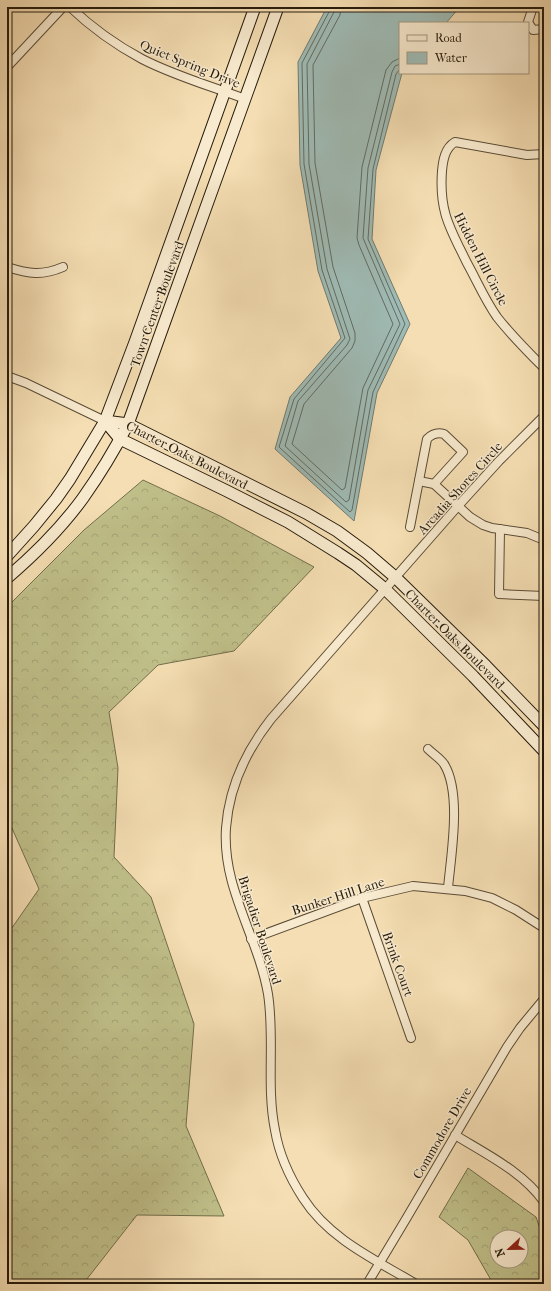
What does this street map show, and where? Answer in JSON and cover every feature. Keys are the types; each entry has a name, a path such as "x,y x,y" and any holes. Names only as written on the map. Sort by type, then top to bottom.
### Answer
{"street":[{"path":"8,65 63,7"},
{"name":"Quiet Spring Drive","path":"70,7 96,30 142,59 199,83 245,99"},
{"name":"Town Center Boulevard","path":"7,556 56,499 70,479 105,421 135,342 255,7"},
{"name":"Town Center Boulevard","path":"7,578 44,544 66,520 99,475 128,424 278,7"},
{"path":"528,22 533,7"},
{"path":"529,24 533,30 544,28"},
{"name":"Hidden Hill Circle","path":"544,154 528,155 455,142 446,150 441,188 443,209 448,227 487,302 508,331 544,368"},
{"path":"7,268 38,274 50,272 63,267"},
{"path":"7,376 26,383 105,421"},
{"name":"Arcadia Shores Circle","path":"395,577 499,461 544,416"},
{"name":"Charter Oaks Boulevard","path":"105,421 128,424 306,513 336,531 367,553 395,577 486,666 544,726"},
{"name":"Charter Oaks Boulevard","path":"105,421 120,439 227,490 288,522 338,552 385,589 473,676 544,750"},
{"path":"410,527 427,439 431,435 440,432 463,452 434,484"},
{"path":"419,481 434,484 470,517 483,525 527,533 544,540"},
{"path":"500,529 499,594 544,596"},
{"name":"Brigadier Boulevard","path":"395,577 258,736 245,758 236,780 229,804 226,823 226,861 233,891 262,969 268,994 271,1028 273,1115 275,1130 287,1170 314,1213 329,1228 347,1242 416,1284"},
{"path":"428,749 444,764 451,781 454,822 448,888"},
{"name":"Bunker Hill Lane","path":"251,939 362,898 413,886 448,888 492,898 516,910 544,928"},
{"name":"Brink Court","path":"362,898 411,1038"},
{"name":"Commodore Drive","path":"367,1284 507,1047 520,1028 544,999"},
{"path":"455,1135 511,1170 527,1183 543,1200"}],"green space":[{"path":"143,480 220,516 314,567 234,651 158,665 109,712 118,768 114,857 151,897 194,1024 186,1126 224,1216 137,1215 83,1284 7,1284 7,935 39,889 7,817 7,611 10,604 84,530"},
{"path":"468,1168 536,1217 544,1240 544,1284 492,1284 468,1240 439,1217"}],"water":[{"path":"327,7 459,8 447,22 399,22 399,74 402,74 376,170 372,239 410,324 377,393 354,521 275,449 290,397 341,338 318,271 300,165 298,62"}]}
